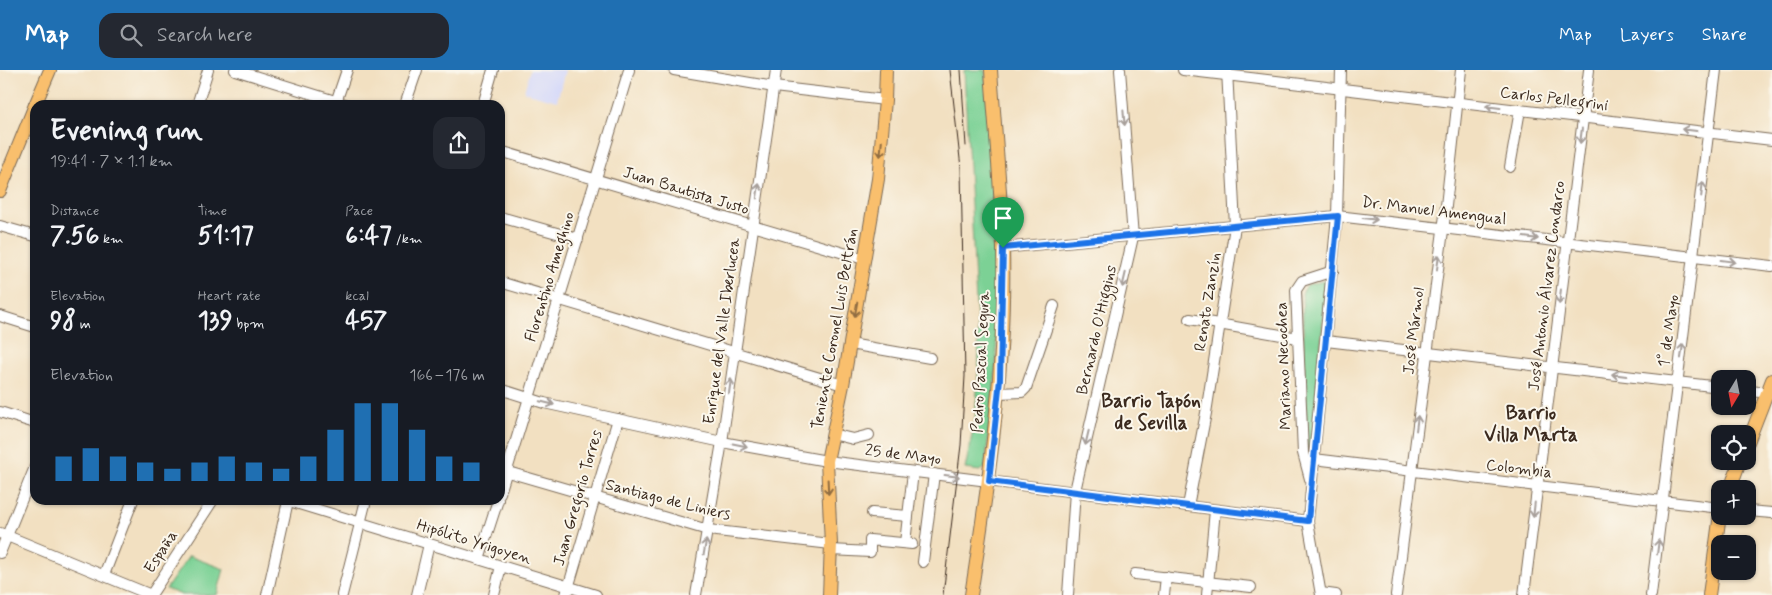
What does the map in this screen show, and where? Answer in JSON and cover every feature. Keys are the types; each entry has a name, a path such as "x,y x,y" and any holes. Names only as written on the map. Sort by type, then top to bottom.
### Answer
{"main road":[{"path":"37,100 50,70"},
{"name":"Teniente Coronel Luis Beltrán","path":"829,595 831,547 828,461 843,385 878,179 886,70"},
{"name":"Pedro Pascual Segura","path":"971,595 989,481 999,393 1003,248 991,70"},
{"path":"0,190 30,117"},
{"path":"1755,425 1769,393 1772,380"},
{"path":"1709,595 1719,525"}],"street":[{"path":"199,100 208,70"},
{"path":"235,70 326,100"},
{"path":"336,100 347,70"},
{"path":"407,100 417,70"},
{"path":"483,100 492,70"},
{"name":"Florentino Ameghino","path":"505,465 529,398 629,70"},
{"path":"674,70 774,86 885,100"},
{"name":"Enrique del Valle Iberlucea","path":"696,595 722,442 776,70"},
{"name":"Bernardo O'Higgins","path":"1068,595 1075,491 1133,237 1120,70"},
{"name":"Carlos Pellegrini","path":"1183,70 1227,72 1339,89 1772,140"},
{"name":"Mariano Necochea","path":"1321,594 1308,521 1338,216 1339,89 1341,70"},
{"name":"José Mármol","path":"1396,595 1461,70"},
{"name":"José Antonio Álvarez Condarco","path":"1524,595 1589,70"},
{"name":"1° de Mayo","path":"1652,595 1716,70"},
{"name":"Renato Zanzín","path":"1188,506 1220,324 1234,226 1227,72"},
{"path":"1510,167 1520,110"},
{"name":"Juan Bautista Justo","path":"505,153 864,259"},
{"name":"Dr. Manuel Amengual","path":"1003,248 1338,216 1772,266"},
{"path":"505,218 578,239"},
{"path":"0,226 30,235"},
{"name":"Mariano Necochea","path":"1312,483 1303,453 1296,290 1298,284 1333,271"},
{"path":"505,284 843,385"},
{"path":"999,393 1022,392 1026,388 1054,306"},
{"path":"0,316 30,325"},
{"path":"1190,319 1298,338"},
{"path":"1326,341 1711,386"},
{"path":"850,344 930,358"},
{"name":"25 de Mayo","path":"505,391 529,398 722,442 828,461 1308,521"},
{"path":"1756,392 1769,393"},
{"path":"0,412 30,421"},
{"name":"Juan Gregorio Torres","path":"567,591 618,419"},
{"path":"832,434 853,439 870,435"},
{"name":"Colombia","path":"1314,459 1711,507"},
{"name":"Santiago de Liniers","path":"505,472 708,530 870,552 870,540 908,543 908,516"},
{"path":"872,513 908,516 913,472"},
{"path":"923,562 934,474"},
{"path":"0,553 4,534 30,478"},
{"path":"104,575 131,505"},
{"name":"España","path":"151,595 210,505"},
{"path":"267,595 286,505"},
{"name":"Hipólito Yrigoyen","path":"304,505 501,566 567,591 596,595"},
{"path":"342,595 365,505"},
{"path":"479,559 496,505"},
{"path":"1207,595 1214,510"},
{"path":"1756,512 1772,513"},
{"path":"4,534 151,595"},
{"path":"417,595 429,544"},
{"path":"494,595 501,566"},
{"path":"1135,574 1251,587"},
{"path":"1164,595 1166,578"},
{"path":"1321,594 1336,595"}],"shaded area":[{"path":"530,70 565,70 557,101 524,92"}],"green space":[{"path":"964,70 985,70 992,174 997,306 996,371 985,468 980,471 965,469 975,420 979,361"},
{"path":"1327,280 1311,449 1307,448 1302,293 1307,285"},
{"path":"189,556 224,569 217,595 182,595 166,589"}],"tram line":[{"path":"943,595 961,445 965,376 961,168 950,70"},
{"path":"961,70 966,146"}],"district":[{"name":"Barrio Tapón de Sevilla","path":"1151,412"},
{"name":"Barrio Villa Marta","path":"1531,424"}],"route":[{"path":"1338,216 1308,521 989,481 1000,379 1003,248 1338,216"}]}
